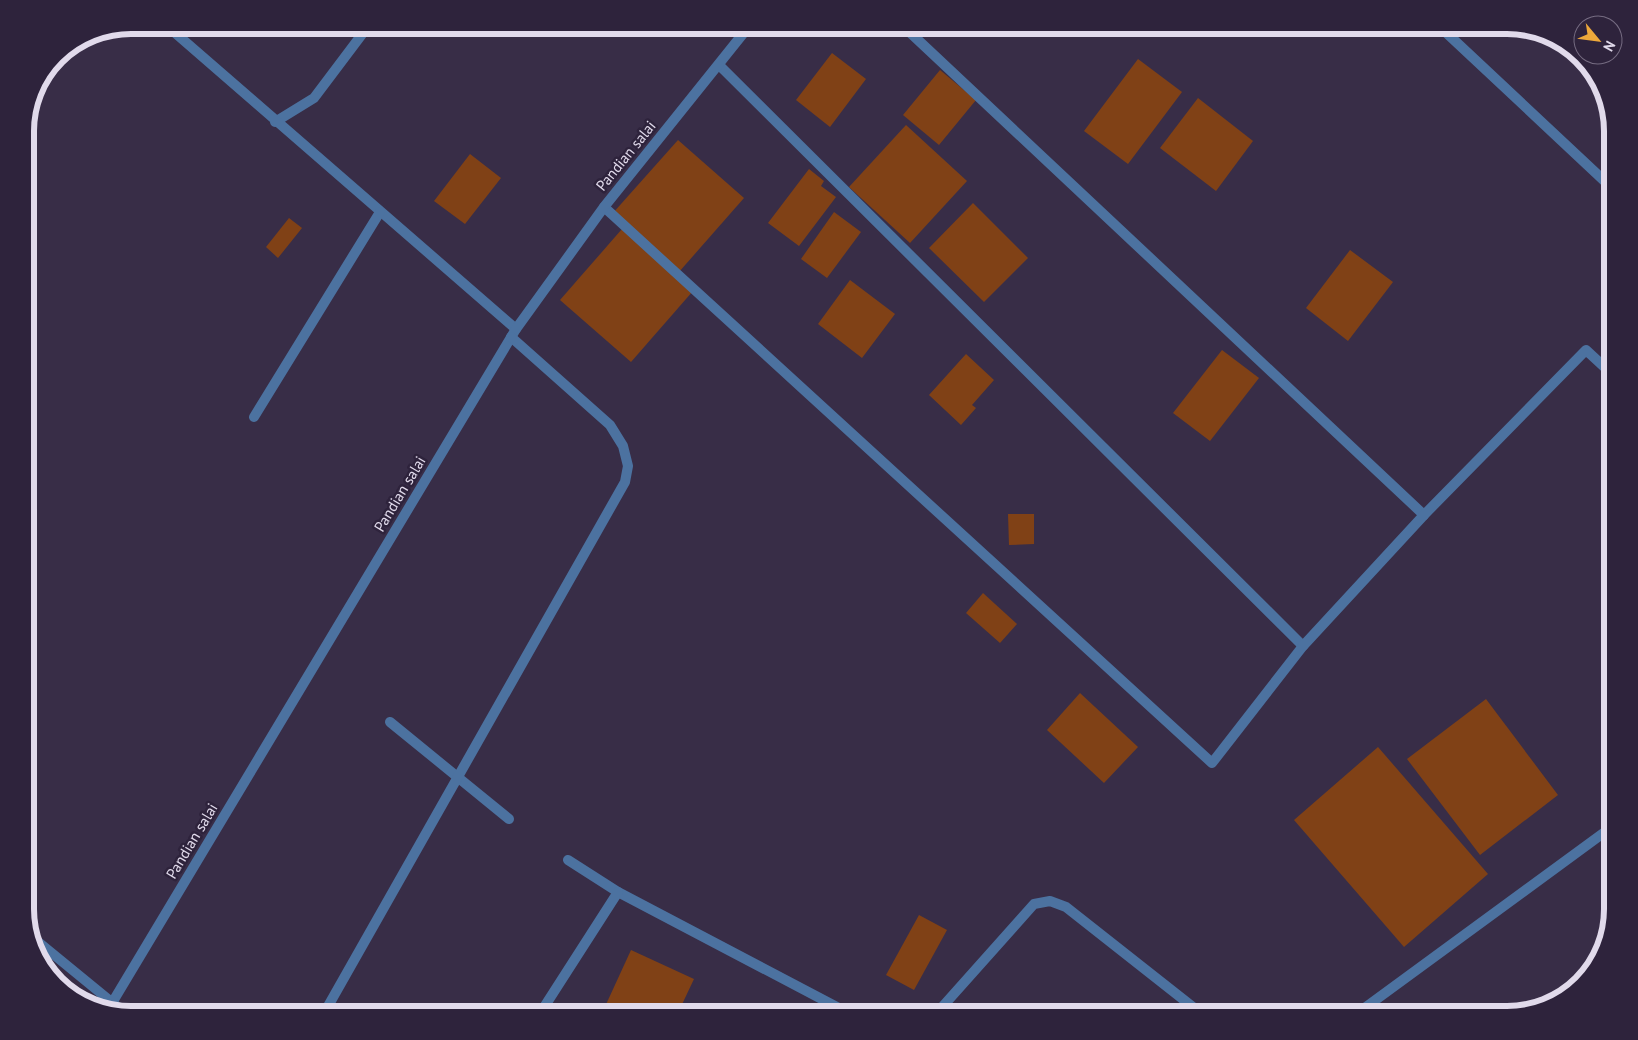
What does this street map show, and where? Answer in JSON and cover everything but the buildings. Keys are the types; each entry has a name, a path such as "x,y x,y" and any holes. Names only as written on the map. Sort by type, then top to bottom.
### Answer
{"street":[{"path":"176,34 380,212 514,333 610,425 623,446 628,466 625,482 328,1006"},
{"path":"275,122 314,98 362,34"},
{"name":"Pandian salai","path":"112,1003 514,333 604,206 743,34"},
{"path":"912,34 1424,515"},
{"path":"1448,34 1604,181"},
{"path":"719,65 1303,646"},
{"path":"604,206 1212,763 1303,646 1424,515 1586,350 1604,367"},
{"path":"254,417 380,212"},
{"path":"390,722 509,819"},
{"path":"1368,1006 1604,836"},
{"path":"568,860 618,892 835,1006"},
{"path":"545,1006 618,892"},
{"path":"943,1006 1034,904 1050,901 1066,907 1192,1006"},
{"path":"41,944 112,1003"}]}
